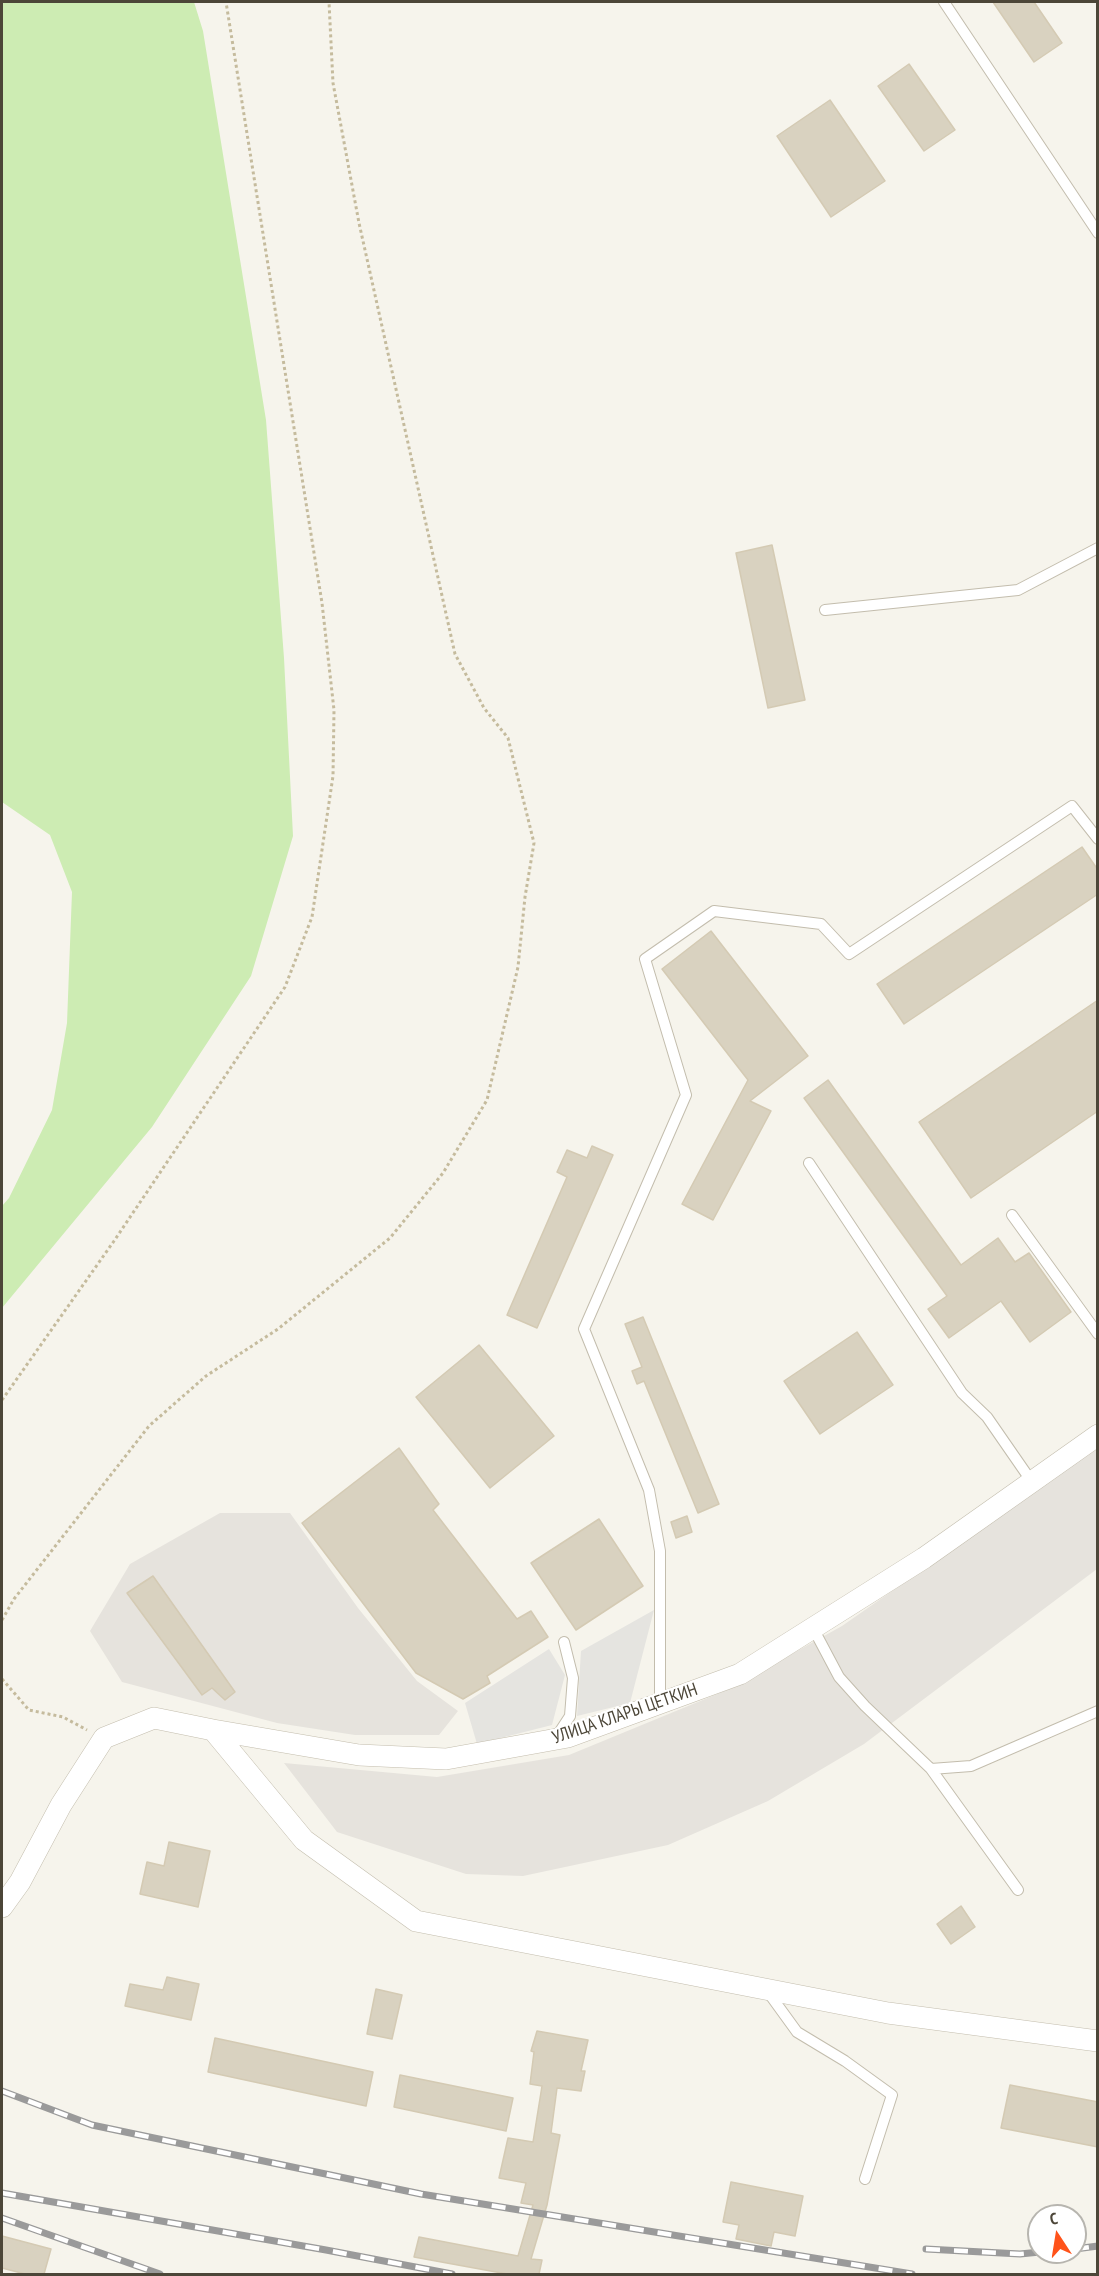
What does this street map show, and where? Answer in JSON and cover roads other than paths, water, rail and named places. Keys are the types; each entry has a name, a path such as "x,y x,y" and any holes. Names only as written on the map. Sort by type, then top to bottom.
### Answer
{"street":[{"name":"УЛИЦА КЛАРЫ ЦЕТКИН","path":"2,1907 20,1882 61,1806 104,1738 154,1718 359,1755 446,1760 568,1737 740,1674 924,1558 1098,1435"},
{"path":"213,1730 304,1840 416,1920 888,2013 1098,2042"}],"lane":[{"path":"944,2 1098,233"},
{"path":"825,610 1018,590 1098,548"},
{"path":"660,1703 660,1551 649,1490 584,1329 686,1095 645,959 714,911 821,924 849,954 1072,806 1098,839"},
{"path":"809,1163 962,1393 987,1417 1032,1482"},
{"path":"1012,1215 1098,1334"},
{"path":"813,1628 839,1677 865,1706 931,1769 1018,1890"},
{"path":"555,1740 570,1716 573,1678 564,1642"},
{"path":"931,1769 971,1766 1098,1711"},
{"path":"767,1989 797,2032 845,2061 892,2095 865,2179"}],"railway":[{"path":"2,2091 92,2125 421,2194 912,2274"},
{"path":"2,2193 452,2274"},
{"path":"2,2218 160,2274"},
{"path":"1087,2247 1098,2246"},
{"path":"926,2249 1027,2253"}]}
